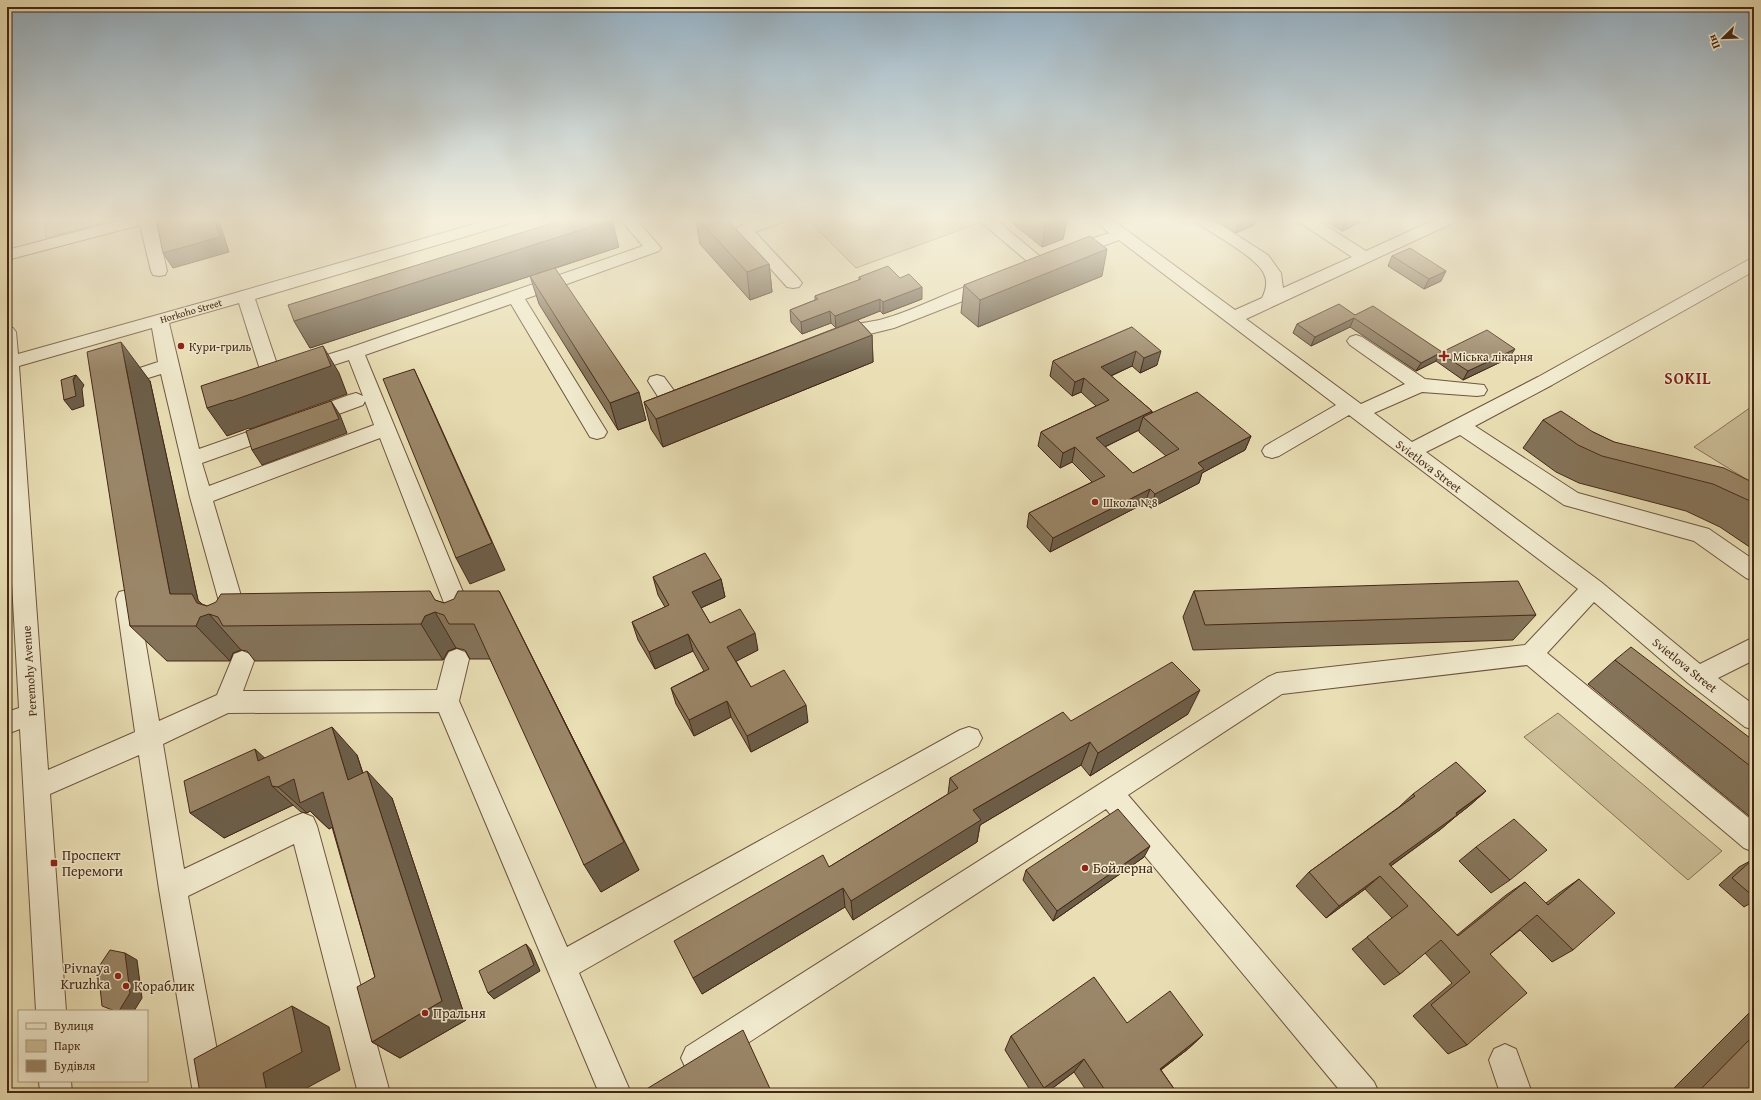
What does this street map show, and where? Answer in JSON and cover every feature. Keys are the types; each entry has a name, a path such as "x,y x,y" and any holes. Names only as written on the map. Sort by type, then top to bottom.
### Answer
{"street":[{"name":"Horkoho Street","path":"8,362 334,269"},
{"path":"245,295 272,379 355,352 592,269"},
{"path":"780,269 793,283"},
{"name":"Svietlova Street","path":"1168,269 1593,588 1697,676 1754,719"},
{"path":"1270,269 1276,281 1275,292 1270,300"},
{"path":"1233,318 1337,269"},
{"path":"1410,452 1545,381 1744,269"},
{"path":"824,341 845,333 888,324 1004,278"},
{"path":"515,296 597,432"},
{"path":"159,320 168,365 201,497 240,630"},
{"name":"Peremohy Avenue","path":"7,332 14,549 32,714 51,1010"},
{"path":"1356,341 1420,385"},
{"path":"355,352 465,627"},
{"path":"101,386 168,365"},
{"path":"657,381 671,401 708,387"},
{"path":"1272,451 1355,409 1420,385 1477,390"},
{"path":"192,459 356,400"},
{"path":"1461,426 1571,499 1701,535 1754,572"},
{"path":"201,497 386,428"},
{"path":"123,575 172,889 209,1093"},
{"path":"677,1072 1277,684 1531,654 1593,588"},
{"path":"1531,654 1754,839"},
{"path":"1697,676 1750,655"},
{"path":"457,660 447,701 615,1093"},
{"path":"226,702 242,661"},
{"path":"36,788 226,702 447,701"},
{"path":"7,723 32,714"},
{"path":"561,967 969,738"},
{"path":"1109,792 1363,1093"},
{"path":"172,889 303,826 374,1093"},
{"path":"1504,1060 1516,1093"},
{"path":"55,1082 56,1093"}],"green space":[{"path":"1754,405 1754,484 1694,447"},
{"path":"1558,713 1722,851 1688,880 1524,737"}],"building":[{"path":"403,269 457,269 294,321 288,305"},
{"path":"551,269 556,269 639,392 610,403 530,276"},
{"path":"745,269 754,269 747,272"},
{"path":"879,269 891,269 900,278 909,274 922,287 883,302 880,299 835,316 830,311 801,322 790,310 818,299 815,296 861,279 859,277"},
{"path":"1004,269 1056,269 980,300 964,285"},
{"path":"1413,269 1443,269 1446,271 1429,279"},
{"path":"1339,304 1355,315 1373,306 1442,352 1487,330 1515,349 1468,371 1440,353 1421,363 1354,318 1315,337 1297,324"},
{"path":"858,320 872,335 656,419 644,402"},
{"path":"1132,327 1161,351 1144,358 1136,351 1101,367 1152,411 1096,438 1133,473 1179,449 1143,417 1197,392 1251,436 1198,463 1204,469 1155,494 1150,489 1053,538 1029,513 1105,476 1075,447 1063,453 1041,432 1109,400 1084,378 1075,382 1053,361"},
{"path":"121,342 170,594 192,594 197,603 207,606 216,602 221,594 430,591 435,600 444,603 454,599 458,591 499,591 624,842 584,865 474,624 449,624 444,615 435,612 425,616 421,624 223,626 218,617 209,614 200,617 196,626 130,626 87,352"},
{"path":"323,346 331,366 207,408 201,386"},
{"path":"414,369 492,543 456,558 383,379"},
{"path":"76,375 73,379 76,396 64,400 61,380"},
{"path":"331,401 339,419 252,450 246,431"},
{"path":"1561,411 1593,432 1614,442 1724,468 1754,483 1754,504 1713,484 1602,456 1578,445 1543,420"},
{"path":"705,553 721,579 692,592 710,623 740,609 755,633 727,647 751,687 784,670 806,705 747,736 727,701 689,720 671,688 709,669 688,634 649,652 632,622 669,605 653,577"},
{"path":"1518,581 1536,615 1205,625 1194,591"},
{"path":"1631,647 1754,741 1754,769 1615,660"},
{"path":"1172,662 1200,690 1098,753 1090,742 973,810 981,820 851,901 843,888 693,978 674,941 823,855 829,867 958,788 950,778 1063,712 1071,721"},
{"path":"332,727 348,780 367,771 442,1001 372,1042 357,987 375,977 323,792 300,803 294,779 278,787 272,786 269,776 190,813 184,781 255,749 258,761"},
{"path":"1456,762 1486,791 1456,813 1457,815 1389,864 1458,936 1525,882 1548,905 1579,879 1615,913 1573,950 1537,915 1490,954 1527,993 1467,1045 1431,1005 1470,972 1441,940 1400,974 1367,937 1408,906 1380,876 1339,906 1309,872 1415,796 1413,794"},
{"name":"Бойлерна","path":"1118,809 1150,846 1057,911 1026,870"},
{"path":"1514,819 1547,850 1510,880 1476,847"},
{"path":"1752,860 1754,862 1754,897 1732,878"},
{"path":"526,944 534,965 488,993 479,971"},
{"path":"110,950 125,953 130,993 120,1010 112,1010 102,1006 98,968"},
{"path":"1094,977 1127,1023 1170,991 1203,1035 1160,1069 1177,1093 1107,1093 1084,1059 1044,1088 1011,1036"},
{"path":"292,1006 302,1052 263,1073 267,1093 200,1093 194,1059"},
{"path":"743,1030 772,1093 640,1093"},
{"path":"1754,1035 1754,1093 1697,1093"}],"place":[{"name":"Кури-гриль","path":"181,346"},
{"name":"Міська лікарня","path":"1444,356"},
{"name":"Школа №8","path":"1095,502"},
{"name":"Проспект Перемоги","path":"54,863"},
{"name":"Бойлерна","path":"1085,868"},
{"name":"Pivnaya Kruzhka","path":"118,976"},
{"name":"Кораблик","path":"126,986"},
{"name":"Пральня","path":"425,1013"}],"district":[{"name":"SOKIL","path":"1688,378"}]}
